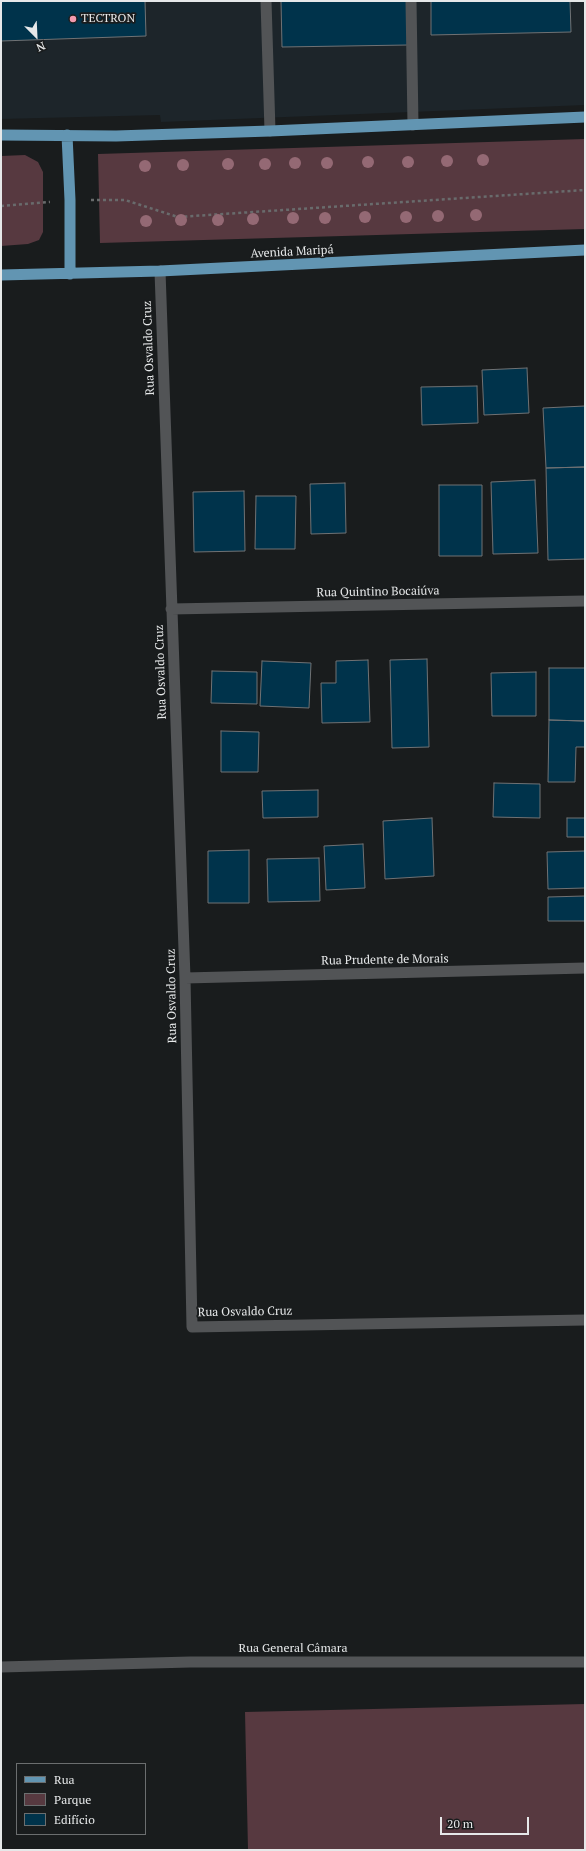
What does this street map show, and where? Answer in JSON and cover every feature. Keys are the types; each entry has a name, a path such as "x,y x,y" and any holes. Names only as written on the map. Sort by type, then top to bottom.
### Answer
{"main road":[{"path":"1,135 116,136 270,131 585,117"},
{"path":"67,135 70,200 70,274"},
{"name":"Avenida Maripá","path":"1,275 160,271 585,250"}],"street":[{"path":"266,1 270,131"},
{"path":"411,1 413,125"},
{"name":"Rua Osvaldo Cruz","path":"160,271 185,978 192,1327 585,1320"},
{"name":"Rua Quintino Bocaiúva","path":"171,609 585,601"},
{"name":"Rua Prudente de Morais","path":"185,978 585,968"},
{"name":"Rua General Câmara","path":"1,1667 190,1662 585,1662"}],"path":[{"path":"1,206 70,200 125,200 178,217 585,190"}],"shaded area":[{"path":"1,1 585,1 585,105 161,122 160,115 1,119"}],"green space":[{"path":"585,139 585,229 100,243 98,154"},
{"path":"25,155 38,162 43,172 43,232 39,240 28,244 1,246 1,156"},
{"path":"585,1704 585,1850 248,1850 245,1712"}],"building":[{"name":"TECTRON","path":"1,1 145,1 146,36 1,41"},
{"path":"281,1 408,1 408,45 282,47"},
{"path":"431,1 570,1 571,32 431,35"},
{"path":"527,368 529,413 484,415 482,370"},
{"path":"477,386 478,423 422,425 421,387"},
{"path":"585,406 585,467 546,468 543,408"},
{"path":"585,467 585,559 548,560 546,468"},
{"path":"535,480 538,553 493,554 491,482"},
{"path":"345,483 346,533 311,534 310,484"},
{"path":"439,485 482,485 482,556 439,556"},
{"path":"244,491 245,551 194,552 193,492"},
{"path":"256,496 296,496 295,549 255,549"},
{"path":"427,659 429,747 392,748 390,660"},
{"path":"368,660 370,722 322,723 321,683 336,683 336,661"},
{"path":"262,661 311,663 309,708 260,706"},
{"path":"549,668 585,668 585,721 549,720"},
{"path":"212,671 257,672 257,704 211,703"},
{"path":"536,672 536,716 492,716 491,673"},
{"path":"549,720 585,721 585,747 576,747 575,782 548,782"},
{"path":"221,731 259,732 258,772 221,772"},
{"path":"494,783 540,784 540,818 493,817"},
{"path":"318,790 318,817 263,818 262,791"},
{"path":"432,818 434,876 385,879 383,821"},
{"path":"567,818 585,818 585,837 567,837"},
{"path":"363,844 365,888 326,890 324,846"},
{"path":"249,850 249,903 208,903 208,851"},
{"path":"585,851 585,888 548,889 547,852"},
{"path":"319,858 320,901 268,902 267,859"},
{"path":"585,896 585,921 548,921 548,897"}],"place":[{"name":"TECTRON","path":"73,19"}]}
